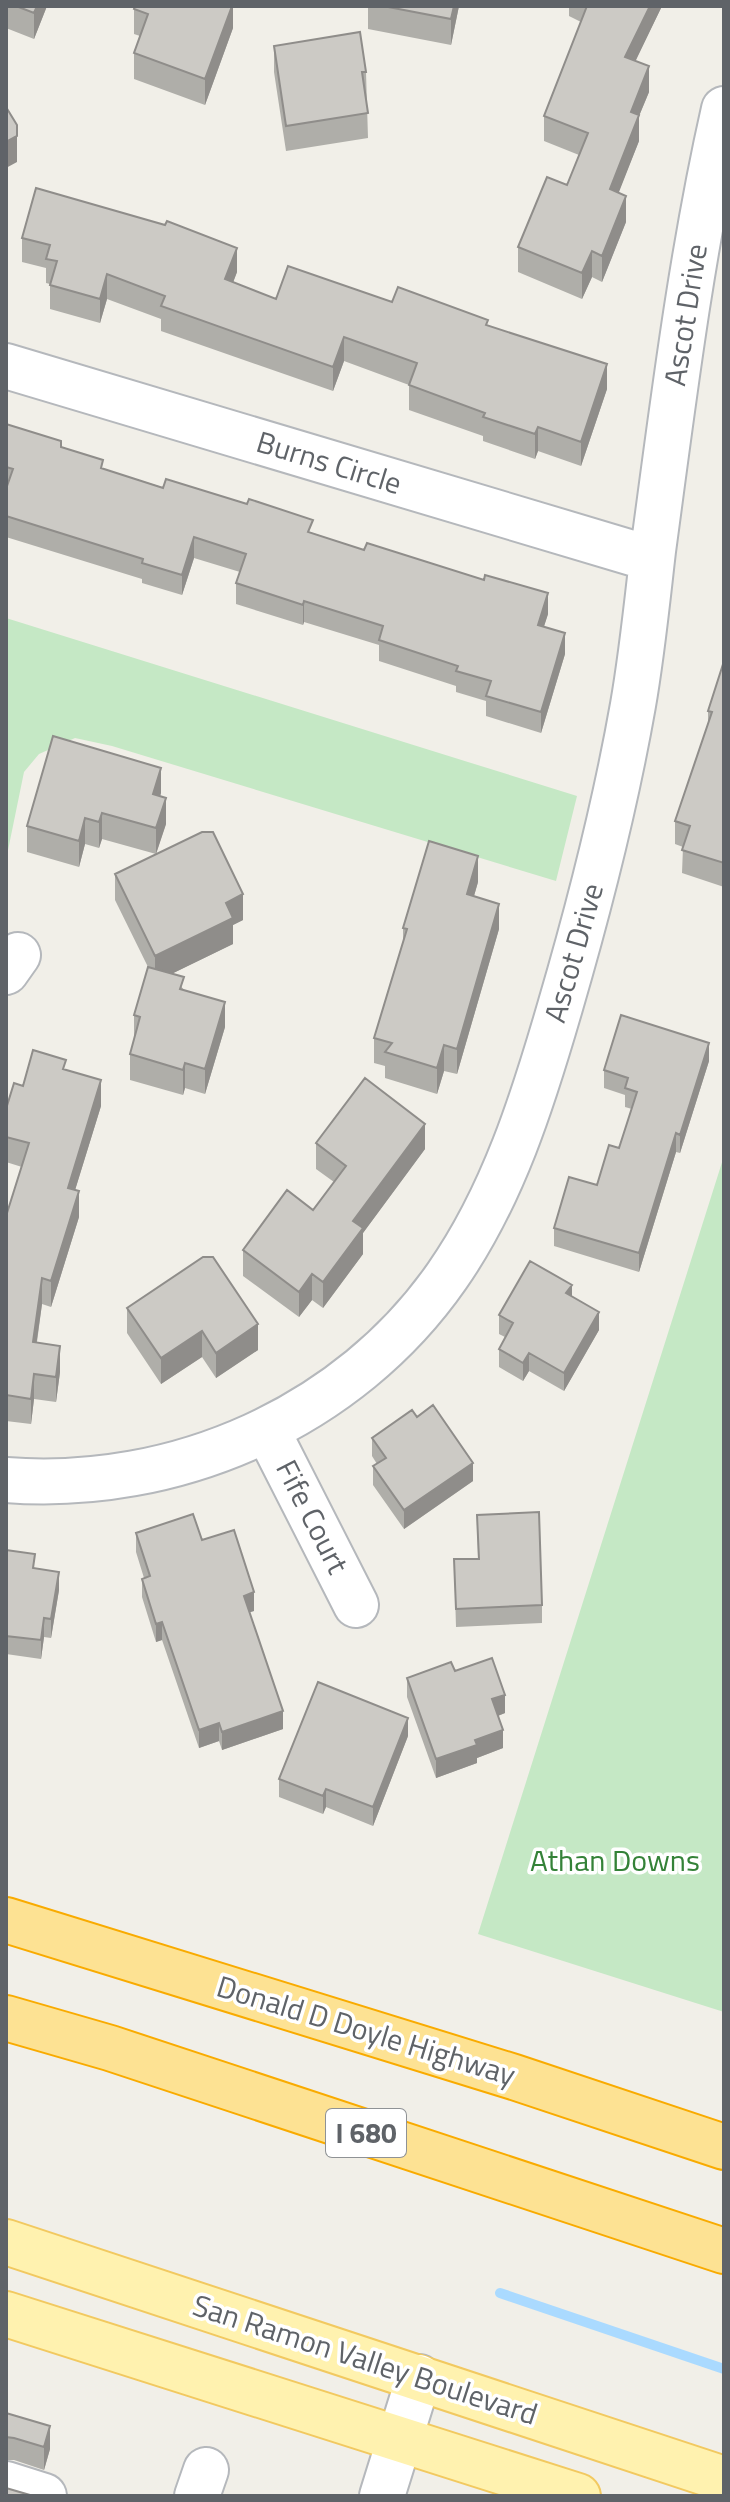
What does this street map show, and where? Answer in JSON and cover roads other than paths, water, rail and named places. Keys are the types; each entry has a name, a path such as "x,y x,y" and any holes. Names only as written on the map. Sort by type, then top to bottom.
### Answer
{"highway":[{"name":"Donald D Doyle Highway","path":"6,1920 514,2077 724,2147"},
{"name":"I 680","path":"6,2018 110,2048 724,2251"}],"main road":[{"name":"San Ramon Valley Boulevard","path":"6,2242 724,2479"},
{"path":"6,2314 578,2496"}],"street":[{"name":"Ascot Drive","path":"6,1480 98,1480 139,1474 225,1449 307,1407 350,1377 412,1322 446,1277 492,1199 549,1043 595,880 633,706 693,265 724,109"},
{"name":"Burns Circle","path":"6,366 652,559"},
{"name":"Fife Court","path":"267,1430 356,1605"},
{"path":"382,2496 419,2377"},
{"path":"6,2484 44,2496"}],"waterway":[{"path":"500,2293 724,2369"}],"park label":[{"name":"Athan Downs","path":"615,1861"}]}
